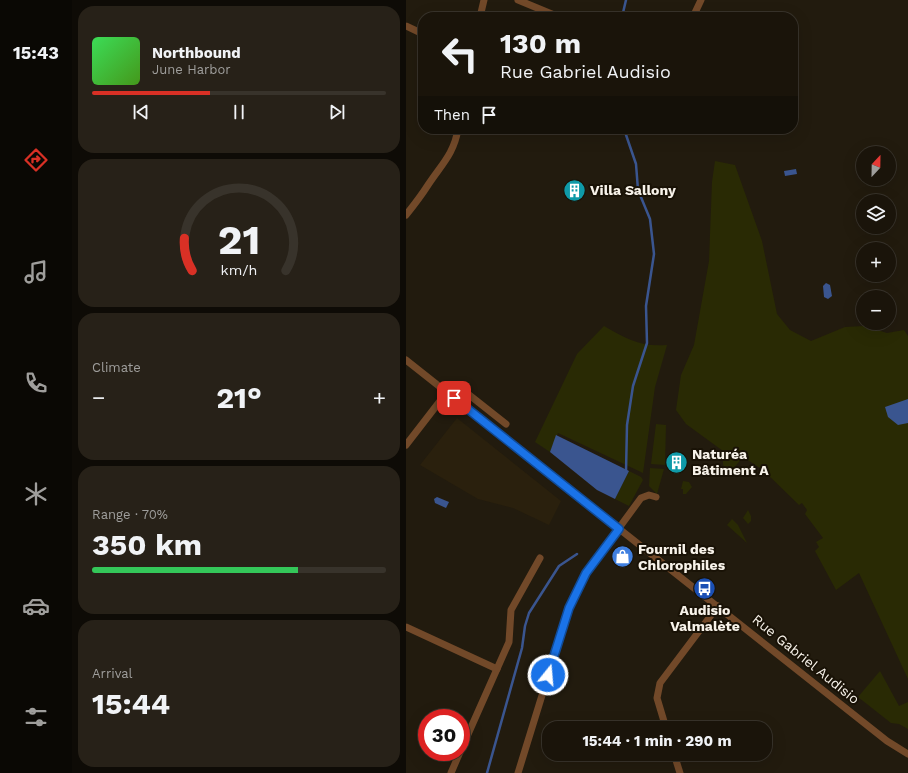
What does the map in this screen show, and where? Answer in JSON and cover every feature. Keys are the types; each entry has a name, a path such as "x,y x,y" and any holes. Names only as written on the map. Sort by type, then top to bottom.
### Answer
{"street":[{"path":"481,12 484,0"},
{"path":"518,0 548,12"},
{"path":"695,12 701,0"},
{"path":"406,26 418,32"},
{"path":"406,215 419,200 449,157 456,143 457,134"},
{"name":"Rue Gabriel Audisio","path":"406,360 895,747 908,754"},
{"path":"406,445 447,392"},
{"path":"461,403 468,394 506,424"},
{"path":"518,773 569,608 586,573 641,498 649,495 656,497"},
{"path":"470,731 509,642 511,610 540,558"},
{"path":"664,721 657,698 660,683 718,606"},
{"path":"406,627 497,670"},
{"path":"451,773 456,761"},
{"path":"676,761 680,773"}],"shaded area":[{"path":"715,161 735,165 762,241 777,314 790,330 811,341 845,327 856,326 856,330 877,330 887,333 904,330 908,336 908,679 859,573 836,590 815,551 819,547 816,542 823,538 805,514 807,510 802,503 799,505 763,470 743,457 727,476 723,464 723,451 686,424 676,410 681,375 694,345 709,261 712,182"},
{"path":"604,326 634,341 649,345 667,345 655,387 643,473 558,433 550,452 535,442 577,354"},
{"path":"457,418 561,501 549,525 513,508 478,499 420,465"},
{"path":"656,424 666,425 665,465 651,464"},
{"path":"650,468 664,469 657,494 649,486"},
{"path":"629,471 641,477 643,480 629,506 615,499"},
{"path":"683,481 689,482 692,487 686,494 683,494 683,489 681,489"},
{"path":"748,510 751,516 751,521 748,524 743,518"},
{"path":"732,519 738,525 747,543 727,525"},
{"path":"880,671 899,706 908,702 908,729 899,724 891,723 858,697"}],"water":[{"path":"796,169 797,174 785,176 784,171"},
{"path":"826,283 830,285 832,296 828,299 824,297 823,286"},
{"path":"908,399 908,423 898,425 888,417 885,407"},
{"path":"556,435 629,471 615,499 597,490 550,452"},
{"path":"437,497 449,502 446,508 435,503 434,499"}],"waterway":[{"path":"623,12 626,0"},
{"path":"626,134 636,164 638,190 650,219 654,254 646,306 647,343 633,386 627,425 626,472"},
{"path":"487,773 522,648 525,626 529,613 559,566 577,554"}],"place":[{"name":"Villa Sallony","path":"575,190"},
{"name":"Naturéa Bâtiment A","path":"676,462"},
{"name":"Fournil des Chlorophiles","path":"623,557"},
{"name":"Audisio Valmalète","path":"705,588"}],"route":[{"path":"454,398 619,529 586,573 569,608 548,675"}]}
